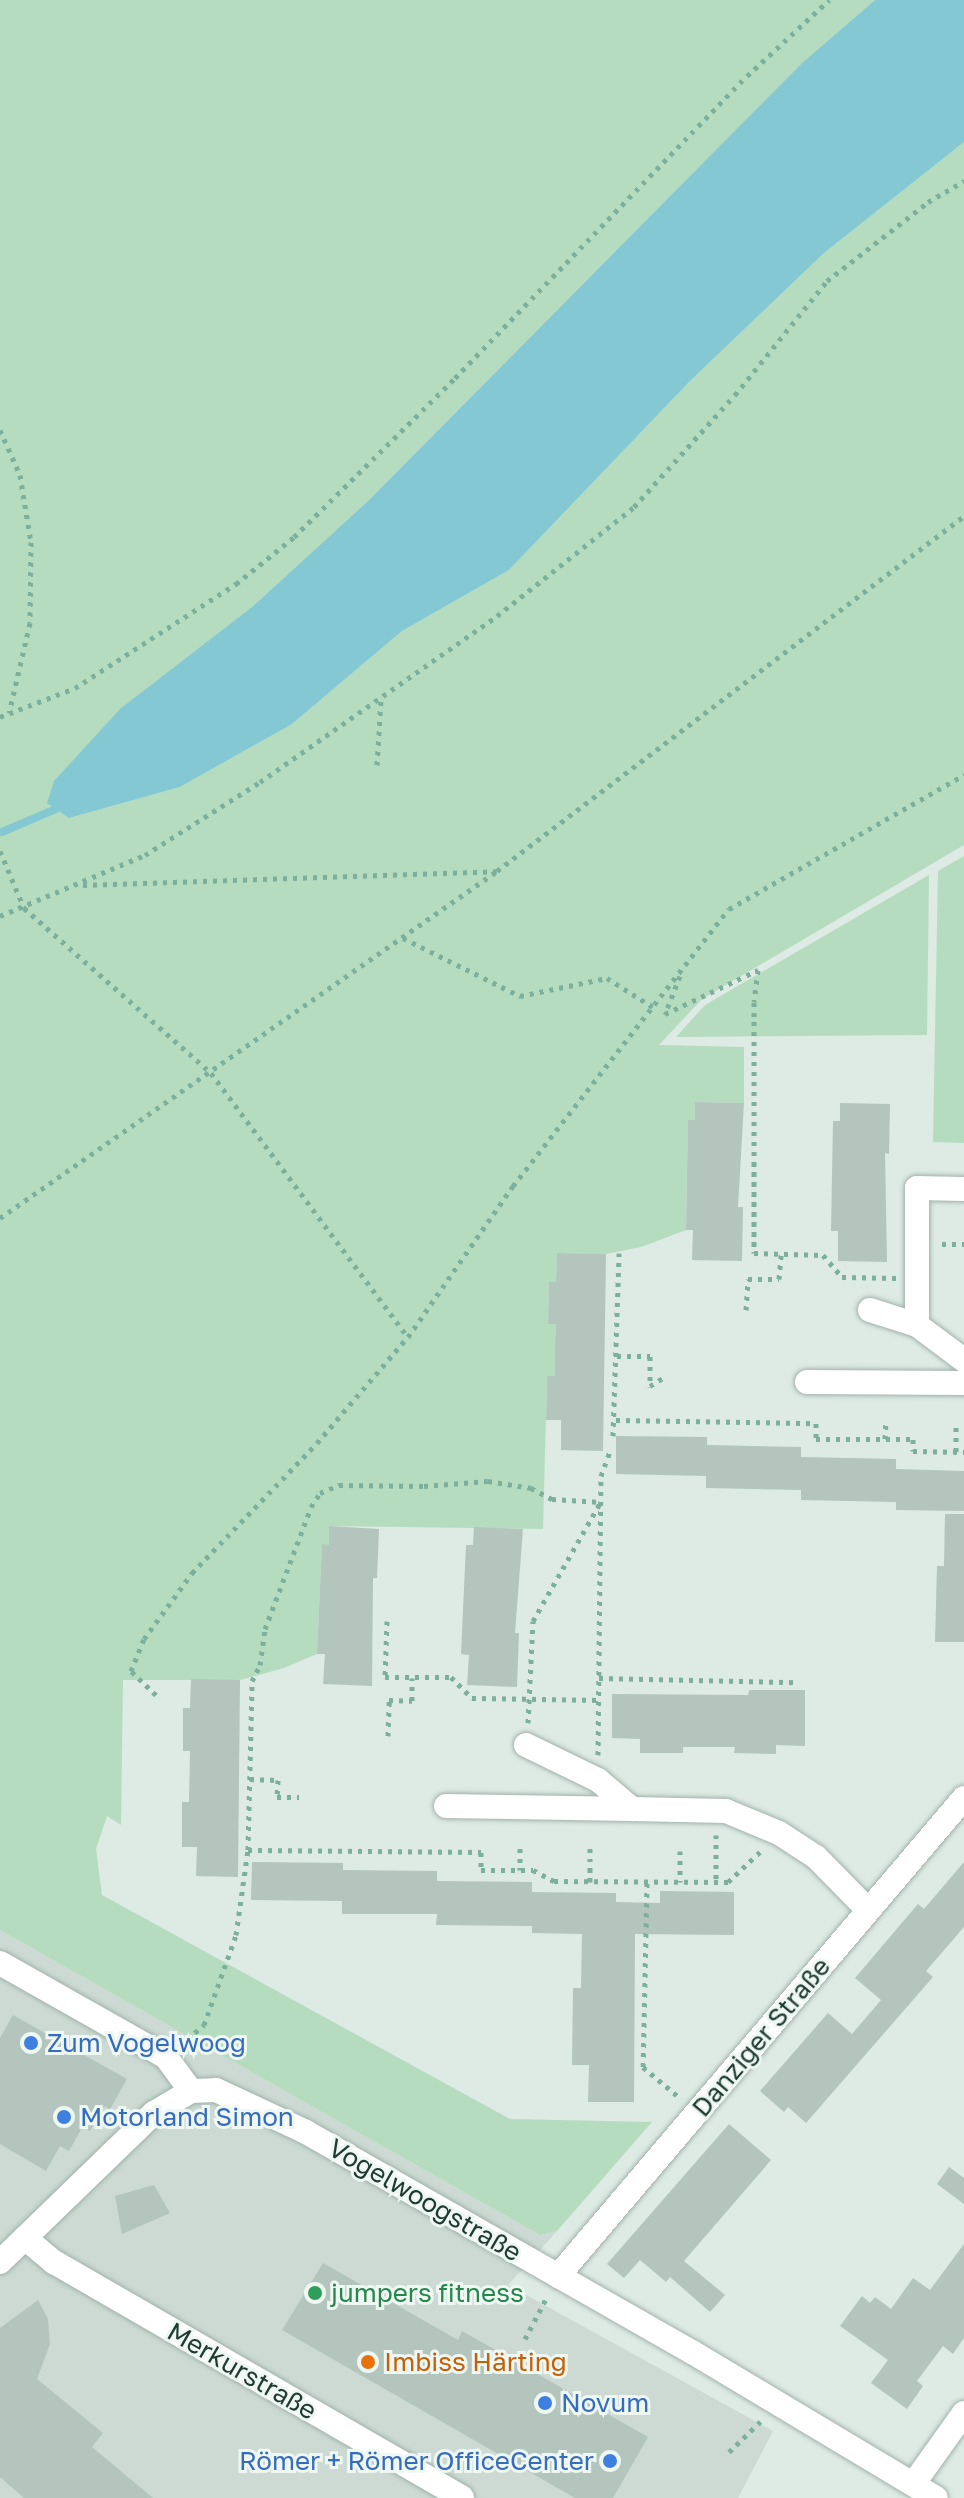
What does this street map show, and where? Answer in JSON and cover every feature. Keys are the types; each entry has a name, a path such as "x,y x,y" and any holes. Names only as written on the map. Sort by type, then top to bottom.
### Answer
{"street":[{"path":"917,1325 917,1188 964,1189"},
{"path":"870,1310 917,1325 964,1360"},
{"path":"807,1382 964,1383"},
{"path":"526,1745 598,1780 632,1809"},
{"name":"Danziger Straße","path":"558,2276 964,1798"},
{"path":"446,1806 726,1811 779,1833 816,1857 868,1910"},
{"path":"0,1963 166,2057 191,2091 154,2113 0,2262"},
{"name":"Vogelwoogstraße","path":"191,2091 216,2090 251,2104 779,2403 936,2498"},
{"name":"Merkurstraße","path":"25,2238 54,2262 462,2498"},
{"path":"914,2483 964,2413"}],"path":[{"path":"0,717 75,688 236,584 294,537 477,356 747,76 829,0"},
{"path":"0,916 145,855 381,699 497,616 634,507 735,395 827,281 928,202 964,181"},
{"path":"0,430 20,475 31,542 30,623 9,714"},
{"path":"0,1218 497,871 964,516"},
{"path":"377,765 381,699"},
{"path":"156,1695 131,1671 144,1639 192,1573 317,1443 408,1337 513,1186 729,909 964,775"},
{"path":"0,851 24,908 211,1073 408,1337"},
{"path":"78,885 497,871"},
{"path":"403,938 520,996 607,978 653,1007"},
{"path":"684,967 665,1014 758,970 754,1002 754,1253 823,1255 842,1277 917,1278"},
{"path":"613,1436 616,1420 619,1253"},
{"path":"746,1310 748,1279 779,1279 781,1254"},
{"path":"617,1356 650,1356 650,1387 663,1378"},
{"path":"616,1420 816,1423 816,1439 913,1439 913,1451 964,1452"},
{"path":"885,1439 886,1422"},
{"path":"956,1422 956,1452"},
{"path":"598,1780 601,1476 610,1451"},
{"path":"187,2039 204,2025 236,1935 248,1850 252,1681 260,1665 265,1629 311,1507 320,1493 339,1485 424,1486 488,1481 531,1488 552,1499 601,1502"},
{"path":"526,1745 533,1621 601,1502"},
{"path":"387,1621 385,1677 451,1677 472,1698 599,1700"},
{"path":"388,1736 389,1700 412,1701 412,1677"},
{"path":"599,1678 796,1682"},
{"path":"250,1779 278,1780 277,1797 299,1797"},
{"path":"248,1850 481,1852 481,1870 533,1870 554,1881 728,1882 779,1833"},
{"path":"520,1848 520,1870"},
{"path":"590,1848 590,1882"},
{"path":"680,1851 680,1882"},
{"path":"716,1853 716,1882"},
{"path":"647,1882 643,2067 679,2097"},
{"path":"525,2339 558,2276"},
{"path":"729,2452 779,2403"}],"shaded area":[{"path":"0,1930 540,2235 557,2231 508,2285 773,2431 738,2498 0,2498"}],"green space":[{"path":"0,0 875,0 802,63 368,501 252,607 121,708 69,818 180,787 292,724 402,631 509,570 690,381 824,253 964,142 964,845 702,999 659,1045 744,1047 744,1103 695,1102 695,1120 688,1121 686,1230 641,1247 606,1254 557,1253 556,1282 549,1282 548,1324 556,1324 555,1376 547,1376 543,1529 330,1526 329,1545 322,1545 317,1654 284,1668 240,1680 123,1680 121,1825 107,1816 96,1849 102,1895 510,2119 652,2122 557,2231 540,2235 0,1930"},
{"path":"964,856 964,1143 933,1142 938,871"},
{"path":"929,875 927,1035 676,1037 705,1005"}],"water":[{"path":"875,0 964,0 964,142 824,253 690,381 509,570 402,631 292,724 180,787 69,818 47,803 54,781 121,708 252,607 368,501 802,63"}],"building":[{"path":"695,1102 744,1103 738,1207 743,1207 742,1261 692,1260 693,1230 686,1230 688,1120 695,1120"},
{"path":"840,1103 890,1104 889,1154 885,1153 887,1262 838,1261 838,1231 831,1231 833,1121 840,1121"},
{"path":"557,1253 606,1254 603,1451 561,1450 561,1420 546,1420 547,1376 555,1376 556,1324 548,1324 549,1282 556,1282"},
{"path":"616,1436 707,1437 707,1445 801,1447 801,1457 896,1459 896,1469 964,1471 964,1511 896,1510 896,1502 801,1500 801,1490 706,1488 706,1476 616,1474"},
{"path":"945,1514 964,1514 964,1642 935,1642 937,1566 944,1566"},
{"path":"329,1526 379,1529 377,1578 373,1578 372,1686 323,1684 325,1654 317,1654 322,1544 329,1545"},
{"path":"474,1527 523,1529 515,1633 519,1633 517,1687 467,1685 469,1655 461,1654 466,1545 473,1545"},
{"path":"191,1679 240,1680 238,1877 196,1876 197,1847 182,1847 182,1802 189,1802 190,1751 183,1751 183,1708 190,1708"},
{"path":"749,1690 805,1690 805,1746 776,1745 776,1754 734,1753 735,1747 683,1747 683,1753 640,1753 640,1739 612,1738 612,1694 748,1695"},
{"path":"252,1862 343,1863 343,1870 437,1871 437,1881 532,1882 532,1892 616,1893 616,1902 660,1903 660,1891 734,1892 734,1935 635,1934 634,2102 588,2102 589,2065 572,2065 573,1988 581,1988 582,1934 532,1933 532,1926 436,1925 437,1914 342,1914 342,1901 251,1900"},
{"path":"964,1862 964,1927 926,1971 933,1977 806,2123 788,2107 784,2112 760,2091 828,2013 852,2034 881,2000 855,1978 918,1904 924,1909"},
{"path":"13,2015 127,2079 110,2109 104,2106 90,2131 83,2126 69,2151 60,2146 46,2171 0,2144 0,2038"},
{"path":"729,2124 771,2160 684,2261 725,2295 710,2312 670,2277 666,2282 640,2260 624,2278 607,2264"},
{"path":"949,2167 964,2178 964,2204 937,2184"},
{"path":"154,2185 170,2213 122,2234 115,2196"},
{"path":"964,2244 964,2338 953,2354 943,2346 917,2381 923,2386 907,2409 871,2383 888,2360 840,2326 862,2296 870,2303 875,2297 891,2309 913,2278 930,2290"},
{"path":"323,2263 458,2340 462,2331 648,2437 613,2498 575,2498 282,2330"},
{"path":"38,2300 48,2319 50,2344 37,2379 103,2433 92,2447 153,2498 24,2498 0,2477 0,2328"}],"waterway":[{"path":"2,832 56,809"}],"place":[{"name":"Zum Vogelwoog","path":"31,2043"},
{"name":"Motorland Simon","path":"64,2117"},
{"name":"jumpers fitness","path":"315,2293"},
{"name":"Imbiss Härting","path":"368,2362"},
{"name":"Novum","path":"545,2403"},
{"name":"Römer + Römer OfficeCenter","path":"610,2461"}]}
